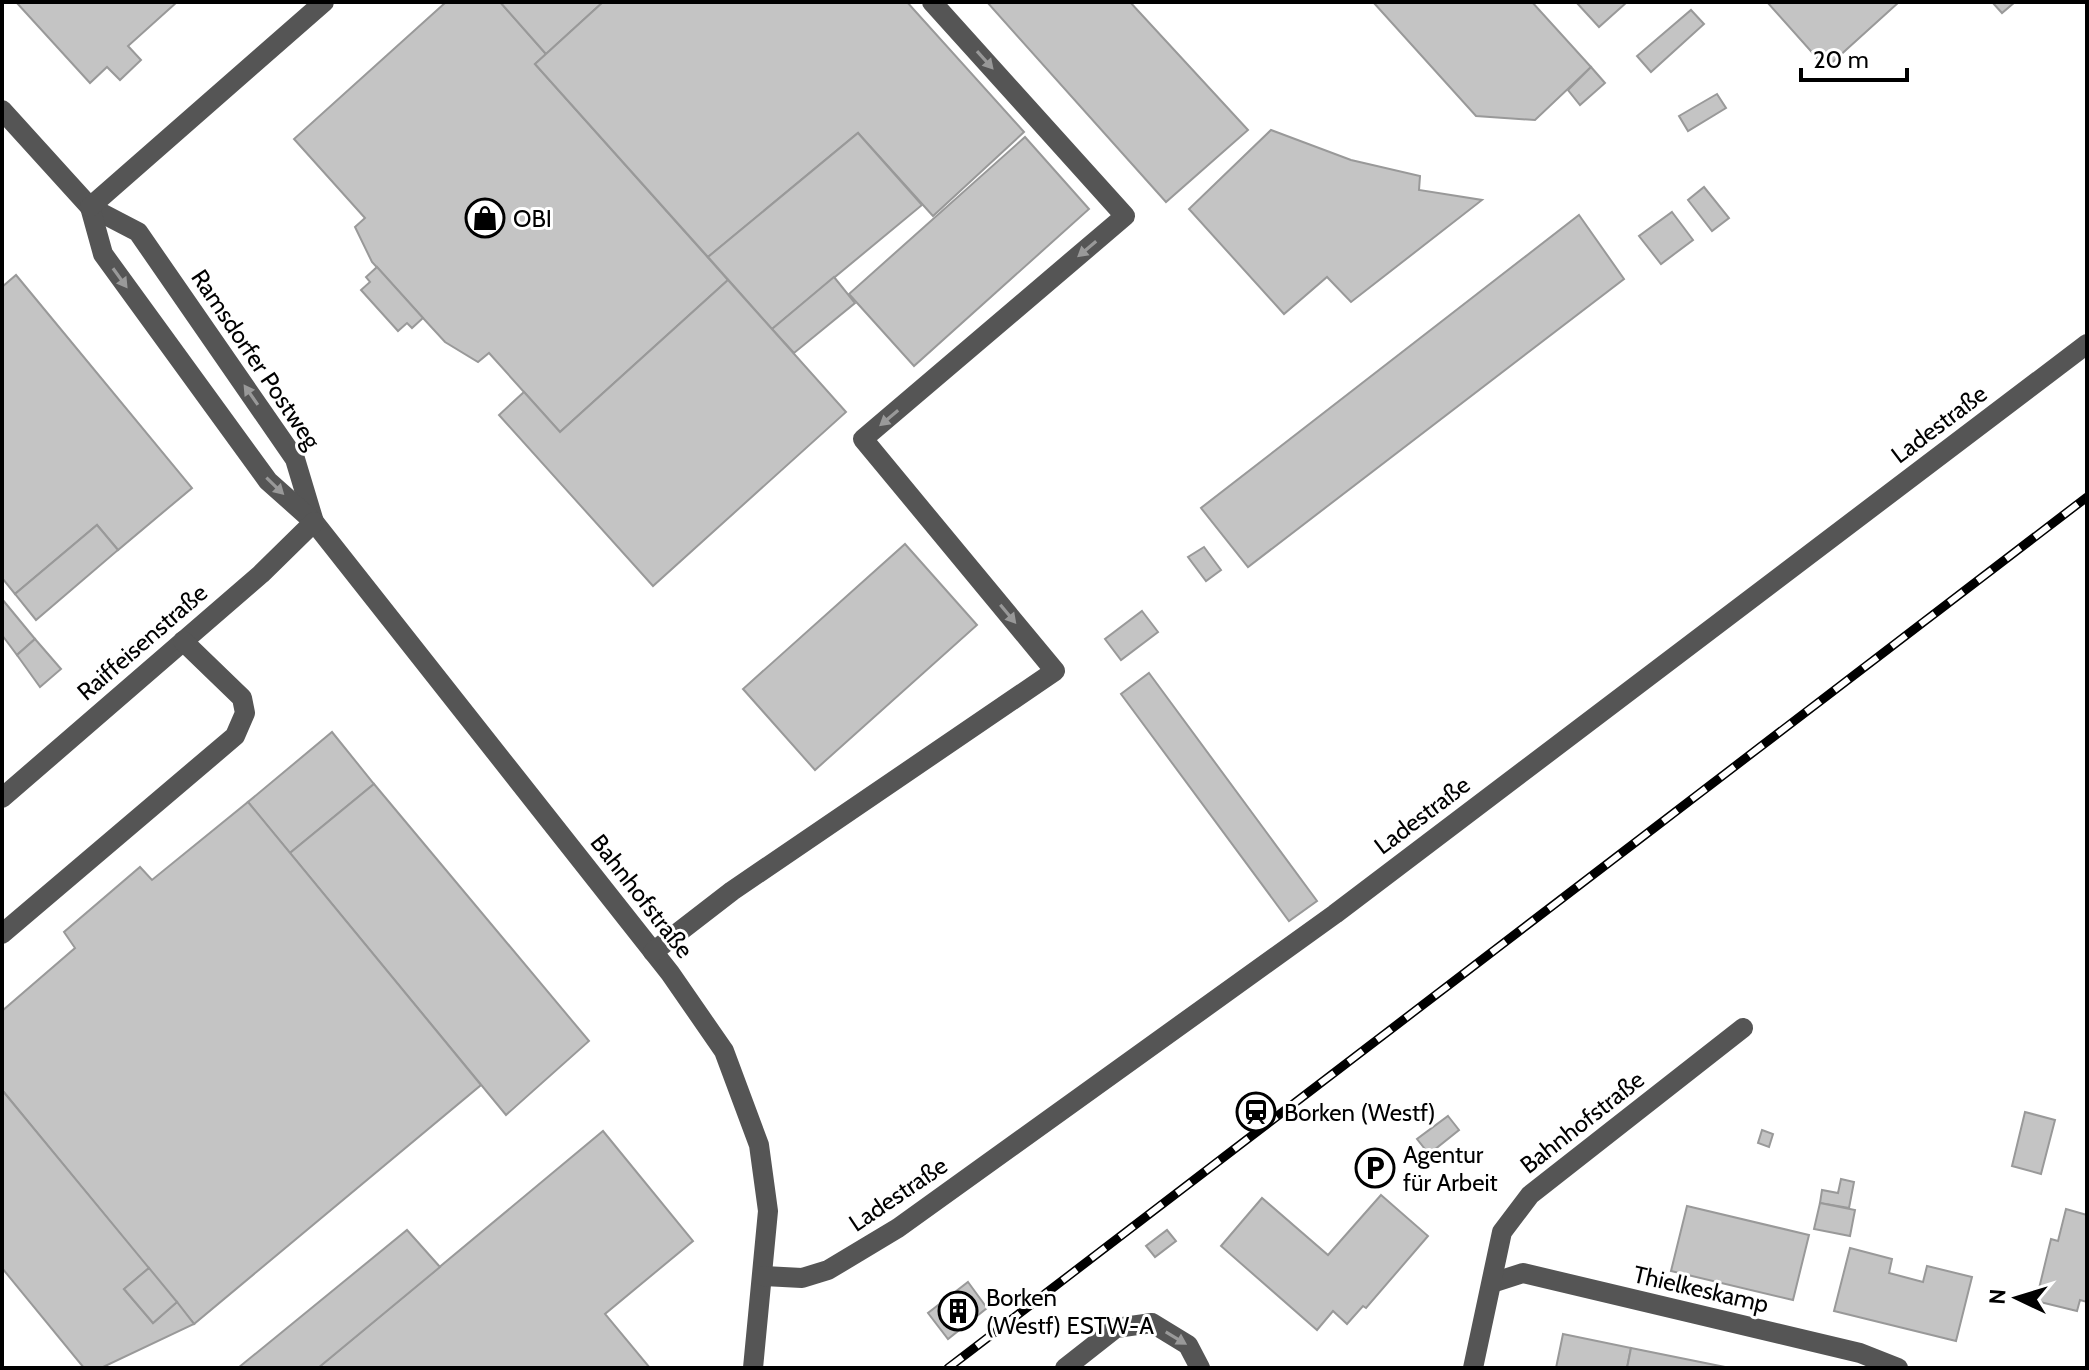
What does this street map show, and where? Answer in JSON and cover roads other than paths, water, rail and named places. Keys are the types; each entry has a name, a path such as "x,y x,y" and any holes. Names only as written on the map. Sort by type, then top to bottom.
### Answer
{"street":[{"path":"90,207 324,2"},
{"path":"653,952 732,891 1055,671 863,439 1125,216 932,2"},
{"name":"Ramsdorfer Postweg","path":"2,110 90,207 138,232 295,459 314,522"},
{"name":"Ramsdorfer Postweg","path":"90,207 103,254 268,481 314,522"},
{"name":"Ladestraße","path":"764,1276 802,1278 828,1270 898,1228 1346,905 2087,344"},
{"name":"Bahnhofstraße","path":"314,522 653,952 724,1051 759,1145 768,1211 753,1368"},
{"name":"Raiffeisenstraße","path":"2,798 261,574 314,522"},
{"path":"2,934 235,736 245,713 242,698 183,641"},
{"name":"Bahnhofstraße","path":"1473,1368 1502,1232 1530,1195 1743,1028"},
{"name":"Thielkeskamp","path":"1492,1283 1523,1273 1860,1353 1898,1368"},
{"path":"1065,1368 1116,1328 1152,1323 1188,1345 1200,1368"}],"railway":[{"path":"948,1368 2087,497"}],"place":[{"name":"OBI","path":"485,218"},
{"name":"Borken (Westf)","path":"1256,1112"},
{"name":"Agentur für Arbeit","path":"1375,1168"},
{"name":"Borken (Westf) ESTW-A","path":"958,1311"}]}
